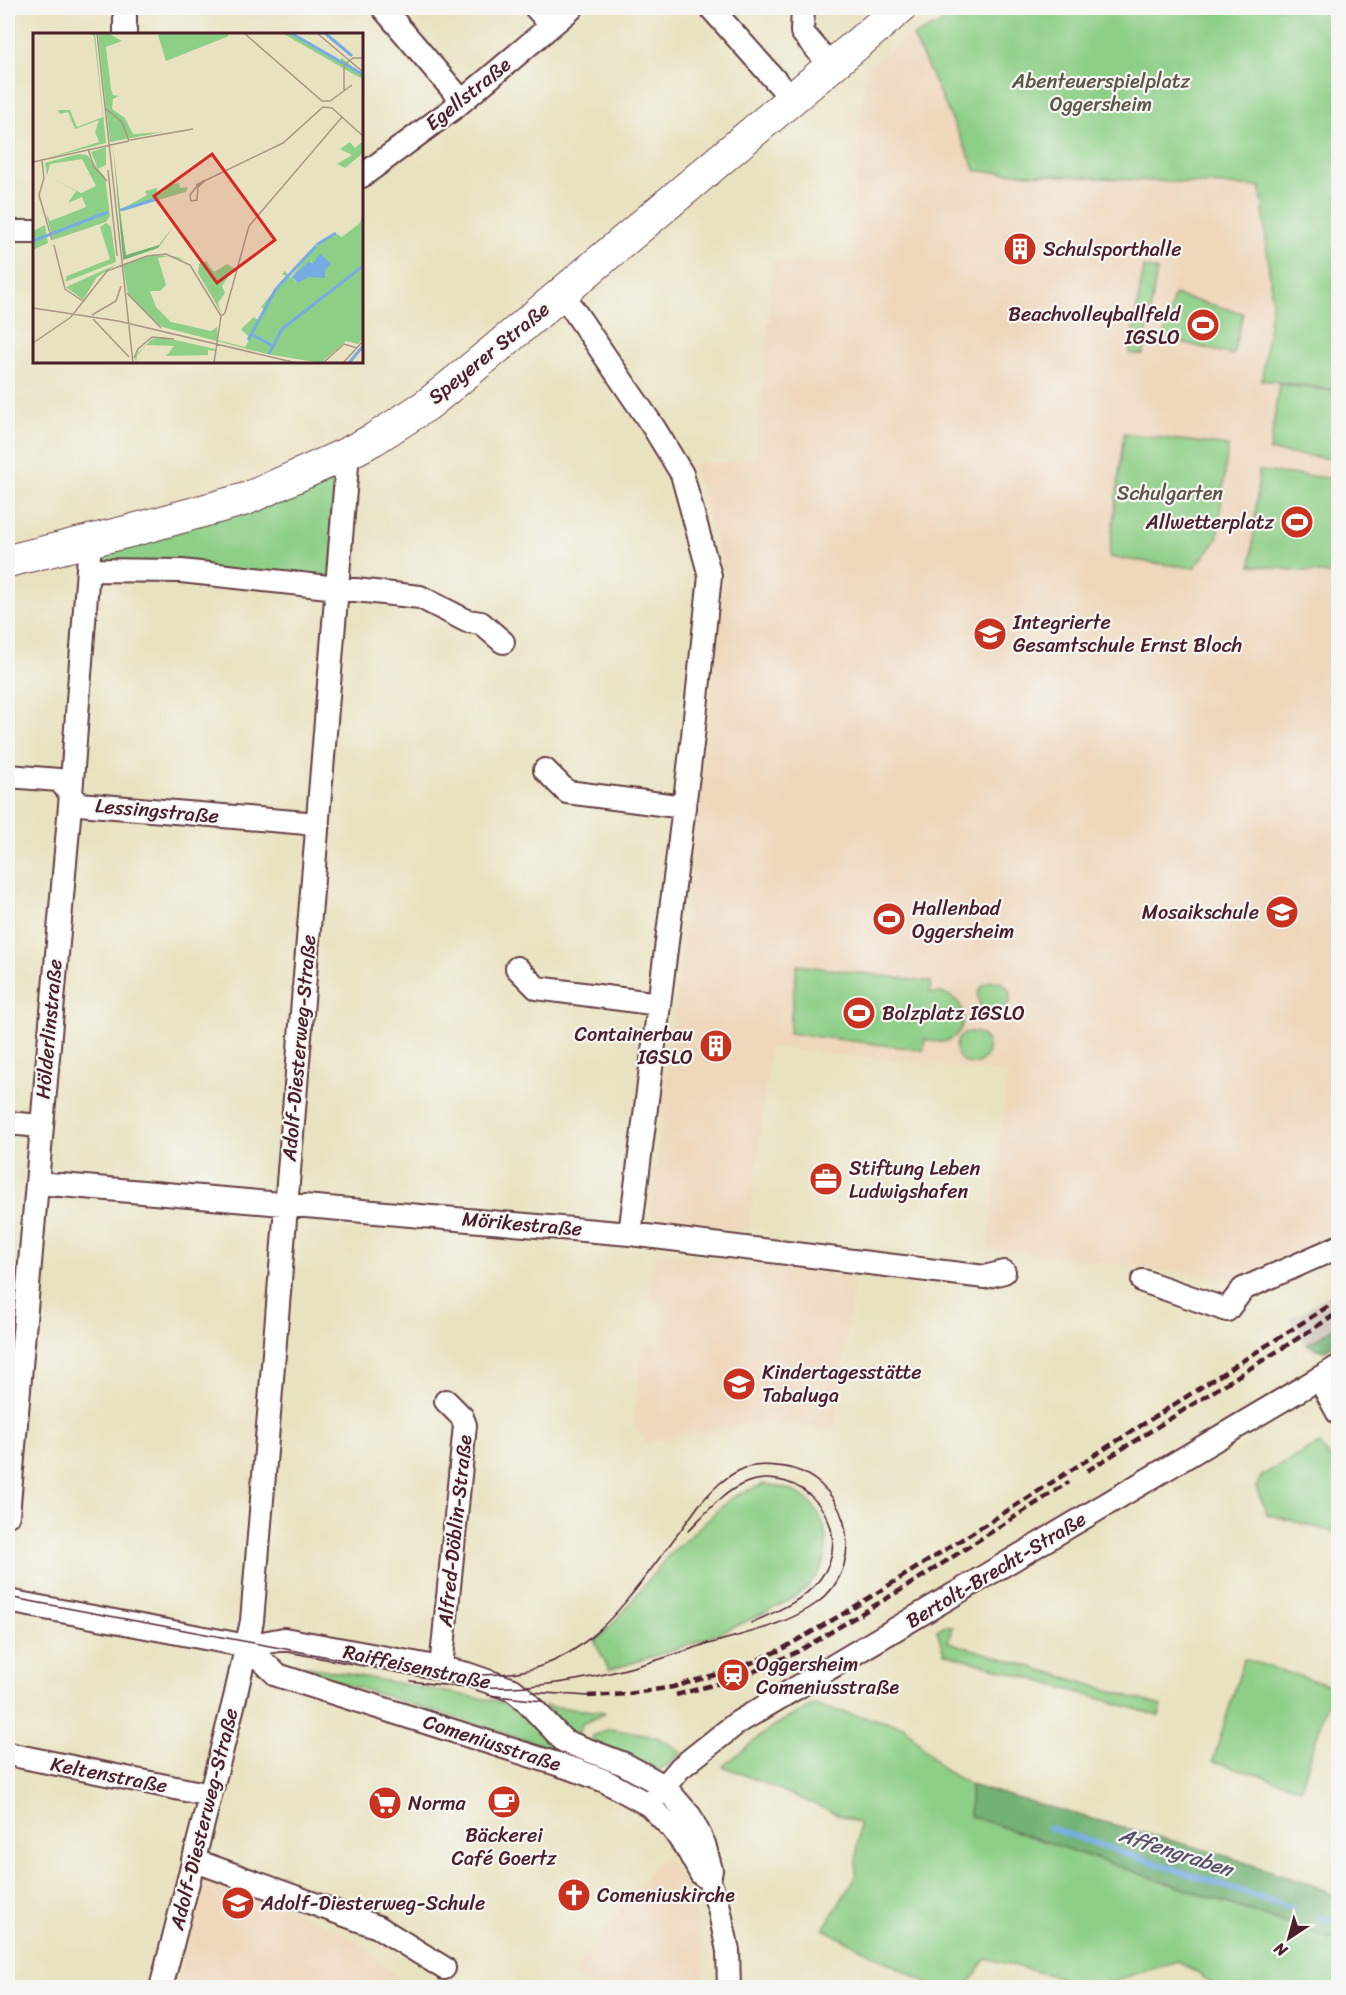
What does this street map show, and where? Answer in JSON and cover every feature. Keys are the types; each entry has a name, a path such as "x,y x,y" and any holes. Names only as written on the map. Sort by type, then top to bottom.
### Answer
{"street":[{"path":"125,8 125,33"},
{"path":"383,8 462,101"},
{"path":"536,8 551,25"},
{"name":"Egellstraße","path":"363,175 462,101 572,8"},
{"path":"711,8 792,99"},
{"path":"803,8 801,32 831,66"},
{"name":"Speyerer Straße","path":"8,561 89,556 246,499 375,439 427,405 900,8"},
{"path":"8,232 33,232"},
{"path":"562,293 682,474 710,576 684,807 630,1234"},
{"name":"Adolf-Diesterweg-Straße","path":"161,1988 247,1646 253,1609 348,453"},
{"path":"89,556 181,572 420,597 467,621 481,623 503,642"},
{"name":"Hölderlinstraße","path":"8,1515 38,1182 40,1126 71,794 89,556"},
{"path":"545,770 567,792 684,807"},
{"name":"Lessingstraße","path":"8,776 59,780 80,804 318,824"},
{"path":"517,968 537,988 659,1004"},
{"path":"8,1123 40,1126"},
{"name":"Mörikestraße","path":"38,1182 630,1234 985,1277 1004,1272"},
{"path":"1143,1281 1227,1310 1243,1289 1338,1247"},
{"path":"1329,1373 1338,1413"},
{"name":"Bertolt-Brecht-Straße","path":"649,1805 680,1767 737,1723 1329,1373"},
{"name":"Alfred-Döblin-Straße","path":"441,1668 465,1425 462,1417 446,1401"},
{"name":"Raiffeisenstraße","path":"8,1601 247,1646 284,1639 467,1674 513,1690 564,1741 624,1764 664,1786"},
{"name":"Comeniusstraße","path":"247,1646 277,1675 605,1781 649,1805 673,1829 701,1874 709,1880"},
{"name":"Keltenstraße","path":"8,1754 210,1795"},
{"name":"Comeniusstraße","path":"664,1786 690,1816 711,1870 709,1880 719,1908 728,1951 729,1988"},
{"path":"193,1860 378,1927 444,1968"}],"shaded area":[{"name":"Integrierte Gesamtschule Ernst Bloch","path":"913,36 976,171 1261,187 1272,301 1262,380 1338,390 1338,1234 1234,1279 988,1248 1008,1074 770,1047 749,1232 650,1218 725,574 692,464 756,460 774,260 849,263 866,67"},
{"name":"Kindertagesstätte Tabaluga","path":"656,1252 855,1275 834,1428 747,1424 645,1443 633,1423 644,1343 661,1344 666,1302 649,1300"},
{"path":"1338,1289 1338,1325 1307,1345 1290,1319"},
{"path":"666,1858 680,1875 691,1901 702,1948 704,1987 589,1987 572,1974 655,1864"},
{"name":"Adolf-Diesterweg-Schule","path":"205,1870 352,1937 409,1987 176,1988"}],"green space":[{"name":"Abenteuerspielplatz Oggersheim","path":"974,8 1338,8 1338,390 1262,380 1272,301 1261,187 976,171 913,36"},
{"path":"1144,267 1157,270 1143,355 1129,353"},
{"name":"Beachvolleyballfeld IGSLO","path":"1174,295 1243,313 1233,355 1164,338"},
{"path":"1279,384 1338,392 1338,460 1270,451"},
{"name":"Schulgarten","path":"1124,433 1228,446 1217,540 1194,568 1109,557"},
{"path":"341,463 332,580 94,564 95,546"},
{"name":"Allwetterplatz","path":"1259,471 1338,479 1338,575 1251,565"},
{"name":"Bolzplatz IGSLO","path":"797,965 931,982 930,993 946,994 956,1000 962,1010 963,1020 960,1031 952,1038 940,1042 925,1039 923,1050 789,1033"},
{"path":"994,981 1005,986 1010,997 1005,1008 994,1013 983,1008 978,997 983,986"},
{"path":"972,1032 983,1037 988,1048 983,1059 972,1064 961,1059 956,1048 961,1037"},
{"path":"1338,1325 1338,1342 1324,1351 1307,1345"},
{"path":"1319,1444 1338,1466 1337,1533 1267,1514 1256,1487 1262,1475"},
{"path":"764,1484 782,1487 799,1494 818,1512 826,1536 826,1552 813,1581 790,1600 745,1622 688,1645 609,1670 595,1642 620,1616 666,1558 732,1497"},
{"path":"945,1625 952,1627 948,1642 1162,1706 1159,1716 944,1653 937,1630"},
{"path":"1244,1659 1332,1686 1301,1788 1213,1761"},
{"path":"304,1666 517,1705 574,1754 572,1760 550,1754 543,1745 303,1671"},
{"path":"812,1705 904,1726 944,1770 970,1785 971,1816 1338,1941 1338,1987 1219,1987 1178,1961 1094,1987 986,1958 967,1987 935,1987 823,1929 855,1878 859,1823 723,1766 772,1727"},
{"path":"545,1706 605,1713 582,1724 577,1737 569,1734"},
{"path":"609,1729 656,1737 681,1753 668,1765 658,1770 591,1743 593,1736"},
{"path":"970,1785 1220,1854 1315,1886 1338,1897 1338,1941 970,1816"}],"waterway":[{"name":"Affengraben","path":"1049,1828 1292,1908"},
{"name":"Affengraben","path":"1321,1917 1338,1924"}],"tram line":[{"path":"391,1669 457,1675 491,1675 523,1671 544,1665 581,1645 612,1617 699,1505 732,1475 752,1466 777,1466 801,1472 820,1484 834,1501 844,1521 847,1543 844,1565 834,1586 817,1603 791,1618 701,1646"},
{"path":"688,1531 735,1488 765,1479 785,1482 803,1490 818,1503 828,1520 833,1539 830,1559 820,1579 797,1600 751,1623"},
{"path":"8,1597 398,1670"},
{"path":"411,1681 451,1686 489,1687 562,1682 634,1667 708,1643"},
{"path":"531,1692 588,1696"},
{"path":"488,1695 542,1701"}],"railway":[{"path":"588,1696 628,1694 673,1687 742,1667 782,1649 848,1611 1338,1300"},
{"path":"1087,1471 1338,1313"},
{"path":"676,1695 742,1677 799,1651 909,1585 1069,1482"}],"place":[{"name":"Schulsporthalle","path":"1020,249"},
{"name":"Beachvolleyballfeld IGSLO","path":"1203,325"},
{"name":"Allwetterplatz","path":"1297,522"},
{"name":"Integrierte Gesamtschule Ernst Bloch","path":"990,634"},
{"name":"Mosaikschule","path":"1282,912"},
{"name":"Hallenbad Oggersheim","path":"889,919"},
{"name":"Bolzplatz IGSLO","path":"859,1013"},
{"name":"Containerbau IGSLO","path":"716,1046"},
{"name":"Stiftung Leben Ludwigshafen","path":"826,1179"},
{"name":"Kindertagesstätte Tabaluga","path":"739,1384"},
{"name":"Oggersheim Comeniusstraße","path":"733,1675"},
{"name":"Bäckerei Café Goertz","path":"504,1802"},
{"name":"Norma","path":"385,1803"},
{"name":"Comeniuskirche","path":"574,1895"},
{"name":"Adolf-Diesterweg-Schule","path":"238,1903"}]}
